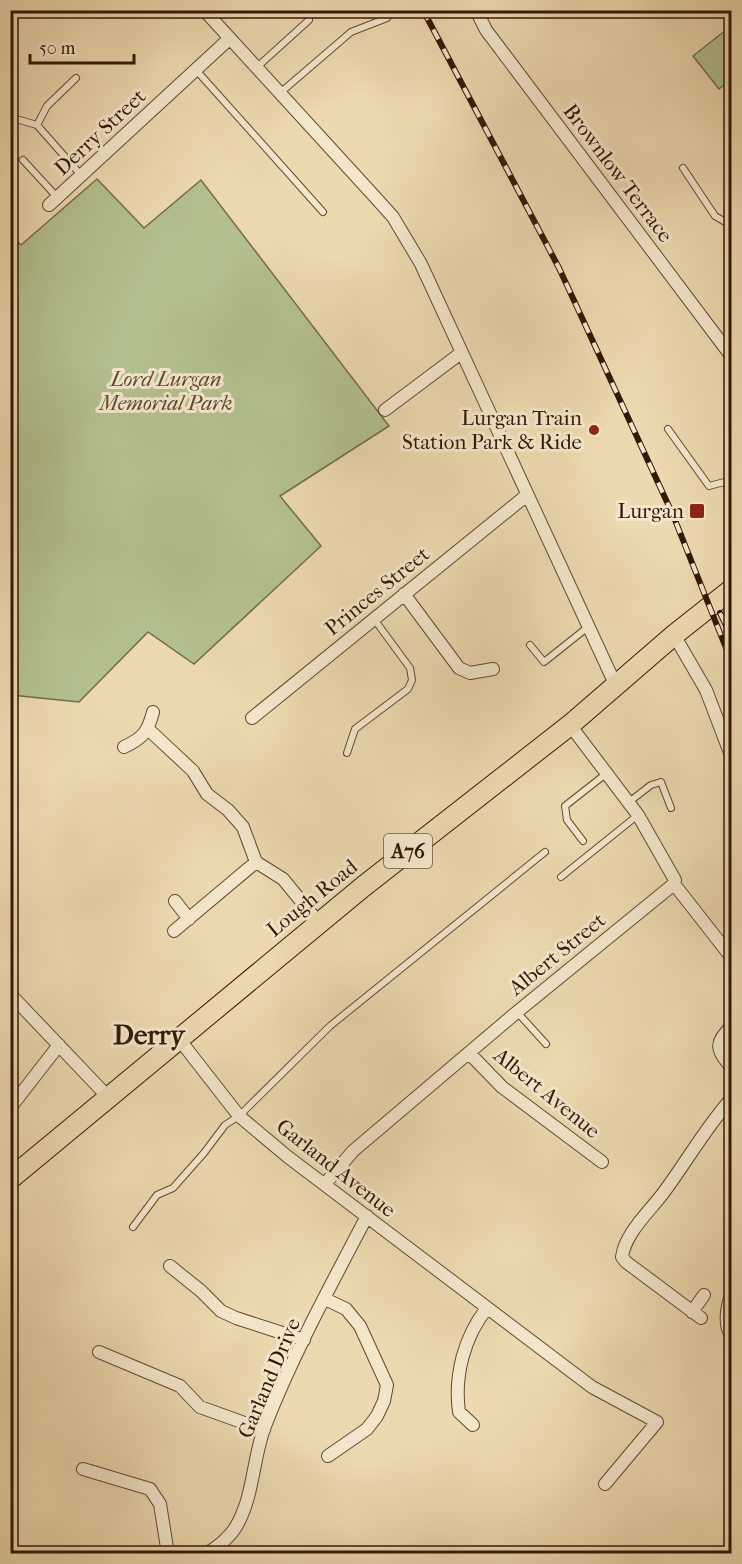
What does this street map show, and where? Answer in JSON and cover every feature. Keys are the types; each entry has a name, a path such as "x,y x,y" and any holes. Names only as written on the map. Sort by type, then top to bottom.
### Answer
{"main road":[{"name":"Lough Road","path":"10,1179 319,923 570,725 674,635 732,589"}],"street":[{"path":"204,10 393,218 407,239 421,264 616,686"},
{"name":"Brownlow Terrace","path":"476,10 486,30 732,357"},
{"name":"Derry Street","path":"53,201 230,39"},
{"path":"385,410 461,352"},
{"name":"Princes Street","path":"252,718 526,495"},
{"path":"404,594 459,668 473,673 493,669"},
{"path":"674,635 706,690 732,758"},
{"path":"124,747 136,741 148,729 153,712"},
{"path":"570,725 638,815 675,880 674,884 732,958"},
{"path":"148,729 193,771 207,794 228,810 243,827 256,862 283,879 319,923"},
{"path":"174,932 256,862"},
{"name":"Albert Street","path":"325,1184 353,1151 517,1012 674,884"},
{"path":"175,901 189,919"},
{"path":"10,994 109,1098"},
{"path":"732,1026 721,1037 718,1044 720,1054 732,1068"},
{"name":"Garland Avenue","path":"179,1039 239,1116 288,1157 592,1387 657,1422 605,1484"},
{"path":"10,1108 59,1045"},
{"name":"Albert Avenue","path":"469,1053 502,1087 602,1162"},
{"path":"704,1295 697,1315 626,1263 622,1257 623,1250 634,1231 665,1191 718,1113 732,1098"},
{"name":"Garland Drive","path":"207,1553 237,1524 250,1491 264,1430 304,1340 367,1216"},
{"path":"170,1266 201,1291 220,1311 304,1340"},
{"path":"732,1293 726,1311 728,1334 732,1337"},
{"path":"324,1299 346,1309 360,1326 387,1384 384,1401 377,1416 367,1429 328,1456"},
{"path":"473,1425 459,1412 457,1382 464,1353 479,1318 487,1308"},
{"path":"99,1352 180,1386 200,1407 264,1430"},
{"path":"83,1469 150,1489 160,1504 168,1554"}],"lane":[{"path":"280,93 351,32 387,18"},
{"path":"256,68 309,20"},
{"path":"196,70 323,212"},
{"path":"37,125 47,106 76,78"},
{"path":"10,114 16,119 37,125 81,176"},
{"path":"23,160 53,201"},
{"path":"683,168 715,216 727,223 732,219"},
{"path":"668,429 709,486 732,480"},
{"path":"346,753 355,729 408,689 412,680 410,668 374,618"},
{"path":"530,645 544,662 588,627"},
{"path":"584,842 567,820 565,806 607,773"},
{"path":"628,802 661,782 670,808"},
{"path":"561,878 638,815"},
{"path":"133,1227 157,1196 173,1188 225,1125 239,1116 330,1026 545,852"},
{"path":"517,1012 546,1044"}],"green space":[{"path":"731,26 731,79 719,89 693,56"},
{"name":"Lord Lurgan Memorial Park","path":"97,179 144,228 201,180 389,426 280,496 321,546 194,664 148,632 79,702 11,695 10,234 21,245"}],"railway":[{"path":"423,10 559,268 673,515 732,663"},
{"path":"720,613 732,638"}],"place":[{"name":"Lurgan Train Station Park & Ride","path":"594,430"},
{"name":"Lurgan","path":"697,511"}],"district":[{"name":"Derry","path":"149,1035"}]}
